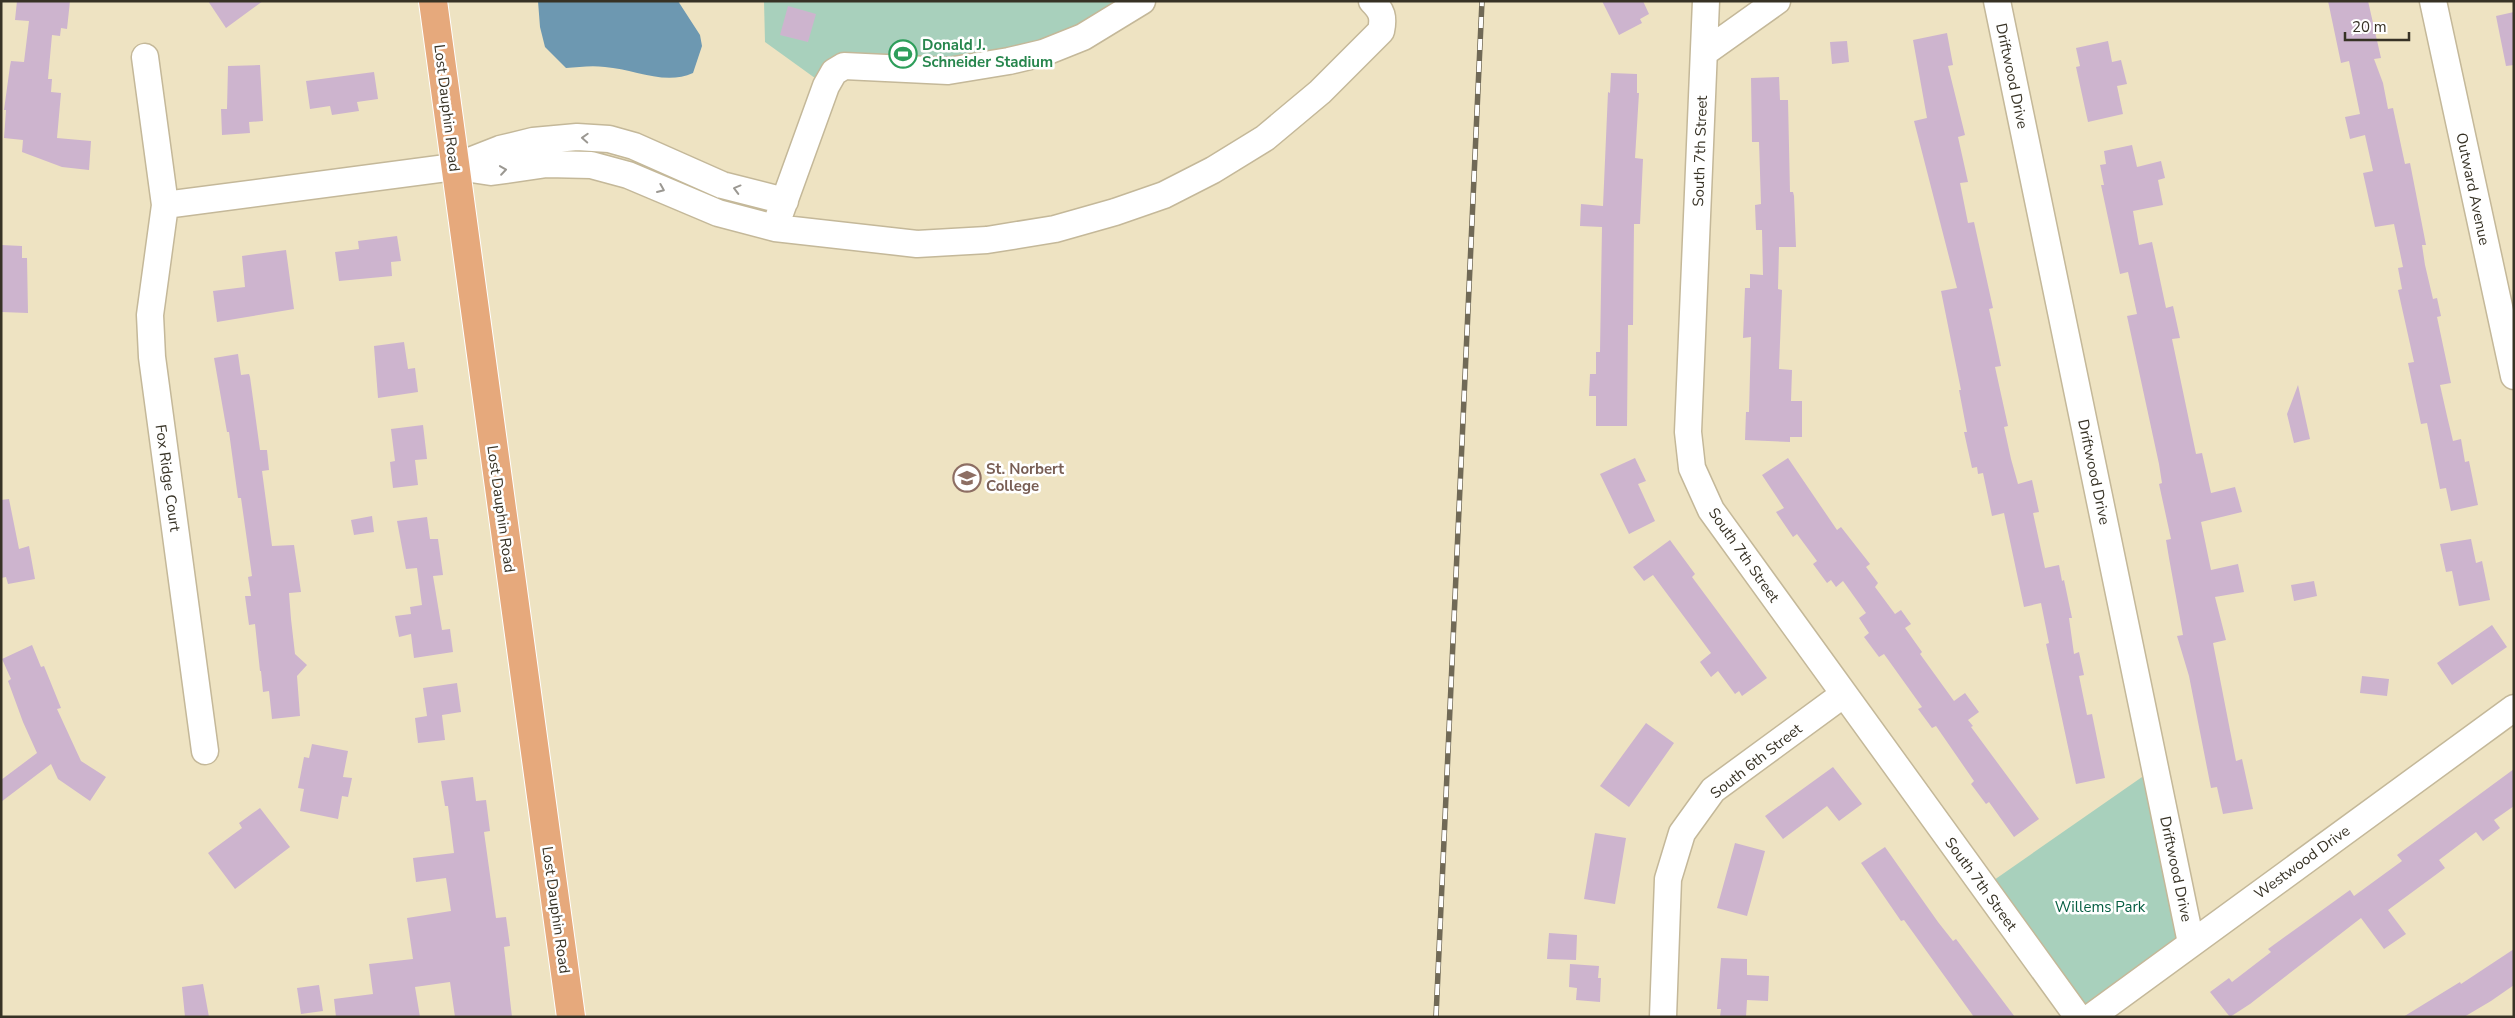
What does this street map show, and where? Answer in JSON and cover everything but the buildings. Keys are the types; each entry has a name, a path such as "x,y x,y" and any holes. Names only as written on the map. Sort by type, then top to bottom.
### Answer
{"main road":[{"name":"Lost Dauphin Road","path":"433,1 571,1017"}],"street":[{"path":"775,228 826,86 834,72 844,66 948,71 1009,61 1043,53 1083,37 1142,1"},
{"path":"454,166 491,172 547,164 592,165 628,175 718,213 775,228 917,244 987,240 1055,229 1164,195 1214,170 1265,138 1320,92 1380,31 1383,19 1379,8 1372,1"},
{"name":"South 7th Street","path":"1706,1 1688,432 1692,468 1711,510 2078,1017"},
{"path":"1704,53 1777,1"},
{"name":"Driftwood Drive","path":"1997,1 2192,943"},
{"name":"Outward Avenue","path":"2432,1 2514,376"},
{"name":"Fox Ridge Court","path":"145,57 165,205 150,315 152,357 204,751"},
{"path":"165,205 454,166 500,149 533,141 577,137 609,139 634,146 722,185 785,201"},
{"name":"South 6th Street","path":"1662,1017 1668,879 1682,833 1713,790 1844,694"},
{"name":"Westwood Drive","path":"2091,1017 2514,708"}],"green space":[{"name":"Donald J. Schneider Stadium","path":"764,1 1139,1 1068,43 875,68 826,86 765,42"},
{"name":"Willems Park","path":"2155,768 2191,943 2091,1017 1984,887"}],"water":[{"path":"538,1 678,1 700,35 702,46 693,73 672,78 649,76 600,66 566,68 545,47 540,27"}],"railway":[{"path":"1436,1017 1482,1"}],"place":[{"name":"Donald J. Schneider Stadium","path":"903,54"},
{"name":"St. Norbert College","path":"967,478"}]}
